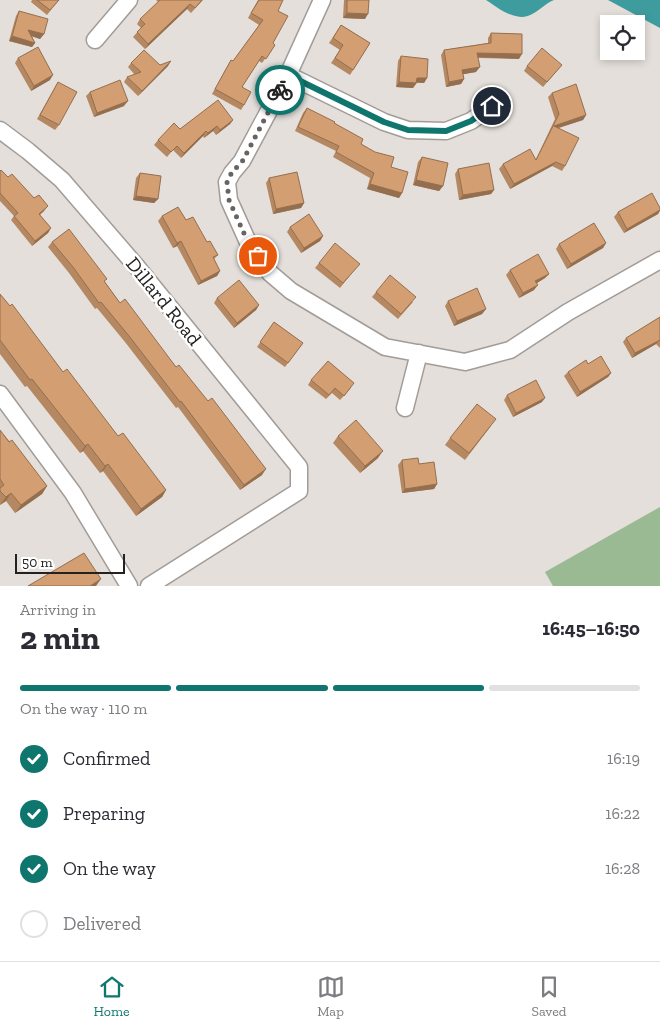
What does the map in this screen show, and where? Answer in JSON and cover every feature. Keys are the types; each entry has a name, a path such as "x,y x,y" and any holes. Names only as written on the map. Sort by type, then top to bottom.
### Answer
{"street":[{"path":"95,40 129,0"},
{"path":"322,0 288,75 242,162 232,172 227,182 229,200 247,240 270,273 291,291 385,347 465,362 510,350 568,312 660,260"},
{"path":"288,75 384,122 408,130 446,131 471,121 492,106"},
{"name":"Dillard Road","path":"0,130 62,180 138,266 299,467 299,491 149,586"},
{"path":"405,408 419,353"},
{"path":"0,394 73,493 129,586"}],"green space":[{"path":"660,507 660,586 553,586 545,572"}],"water":[{"path":"486,0 554,0 534,13 521,17 509,14"},
{"path":"608,0 660,0 660,28 645,20 645,15 636,15"}],"building":[{"path":"37,0 59,0 50,10"},
{"path":"160,0 202,0 195,8 190,4 148,44 137,32 145,24 140,19"},
{"path":"259,0 283,0 278,11 288,16 273,43 275,45 266,59 262,56 242,87 251,92 244,105 215,89 231,60 233,61 263,20 251,13"},
{"path":"347,0 369,0 368,14 347,13"},
{"path":"19,11 48,19 44,34 28,30 35,43 12,36"},
{"path":"341,25 370,43 353,70 335,58 343,45 333,38"},
{"path":"491,33 522,34 522,54 477,53 480,67 462,70 464,79 449,82 444,50 491,43"},
{"path":"38,47 53,75 34,86 18,58"},
{"path":"542,48 562,65 547,82 527,66"},
{"path":"144,50 160,65 171,61 142,91 127,77 141,72 131,63"},
{"path":"401,56 428,59 427,78 417,78 416,83 399,82"},
{"path":"120,80 128,101 97,113 90,92"},
{"path":"58,82 77,92 59,125 40,115"},
{"path":"576,84 586,115 554,126 579,138 565,166 556,162 514,184 503,164 530,149 536,160 559,114 552,93"},
{"path":"218,100 233,120 220,130 217,126 208,133 206,131 184,153 177,146 171,152 158,140 174,123 180,129"},
{"path":"307,108 363,139 361,144 375,152 394,157 391,167 408,172 402,193 370,184 374,173 336,152 339,146 298,127"},
{"path":"422,157 448,163 443,186 416,180"},
{"path":"489,163 494,190 463,195 458,169"},
{"path":"1,170 8,177 12,174 34,198 39,195 48,206 39,214 51,228 35,241 14,216 18,213 0,193"},
{"path":"297,172 304,203 276,209 269,178"},
{"path":"140,173 161,176 158,199 136,196"},
{"path":"652,193 660,210 627,229 618,212"},
{"path":"178,207 186,220 193,217 207,242 210,241 218,255 213,257 220,271 201,281 181,241 177,243 162,216"},
{"path":"309,214 323,236 304,248 290,227"},
{"path":"594,223 606,243 571,264 559,244"},
{"path":"69,229 107,279 104,281 120,303 125,299 176,367 179,365 208,401 212,398 266,469 244,485 181,401 101,302 99,303 52,242"},
{"path":"335,243 360,264 343,283 319,263"},
{"path":"538,254 549,274 535,281 538,285 523,293 510,270"},
{"path":"390,275 416,297 401,314 376,292"},
{"path":"239,280 259,305 237,323 217,298"},
{"path":"477,288 486,309 457,321 448,301"},
{"path":"0,294 10,306 12,304 63,372 67,369 118,436 123,433 166,490 141,509 108,464 105,466 88,444 85,446 32,379 30,380 0,340"},
{"path":"660,317 660,340 635,353 626,338"},
{"path":"274,322 303,343 288,363 260,342"},
{"path":"601,356 611,373 580,392 568,372 586,360 588,364"},
{"path":"328,361 354,383 344,396 335,388 329,395 311,380"},
{"path":"536,380 545,398 516,413 507,395"},
{"path":"477,404 496,419 469,453 450,438"},
{"path":"356,420 383,451 365,466 338,436"},
{"path":"0,430 9,442 12,440 47,486 21,505 11,493 6,497 0,491 0,488 4,485 0,479"},
{"path":"418,458 419,464 434,462 437,484 405,489 402,460"},
{"path":"84,553 101,579 90,586 28,586"}],"way so far":[{"path":"258,256 247,240 229,200 227,182 232,172 242,162 280,90"}],"route":[{"path":"280,90 288,75 384,122 408,130 446,131 471,121 492,106"}]}
